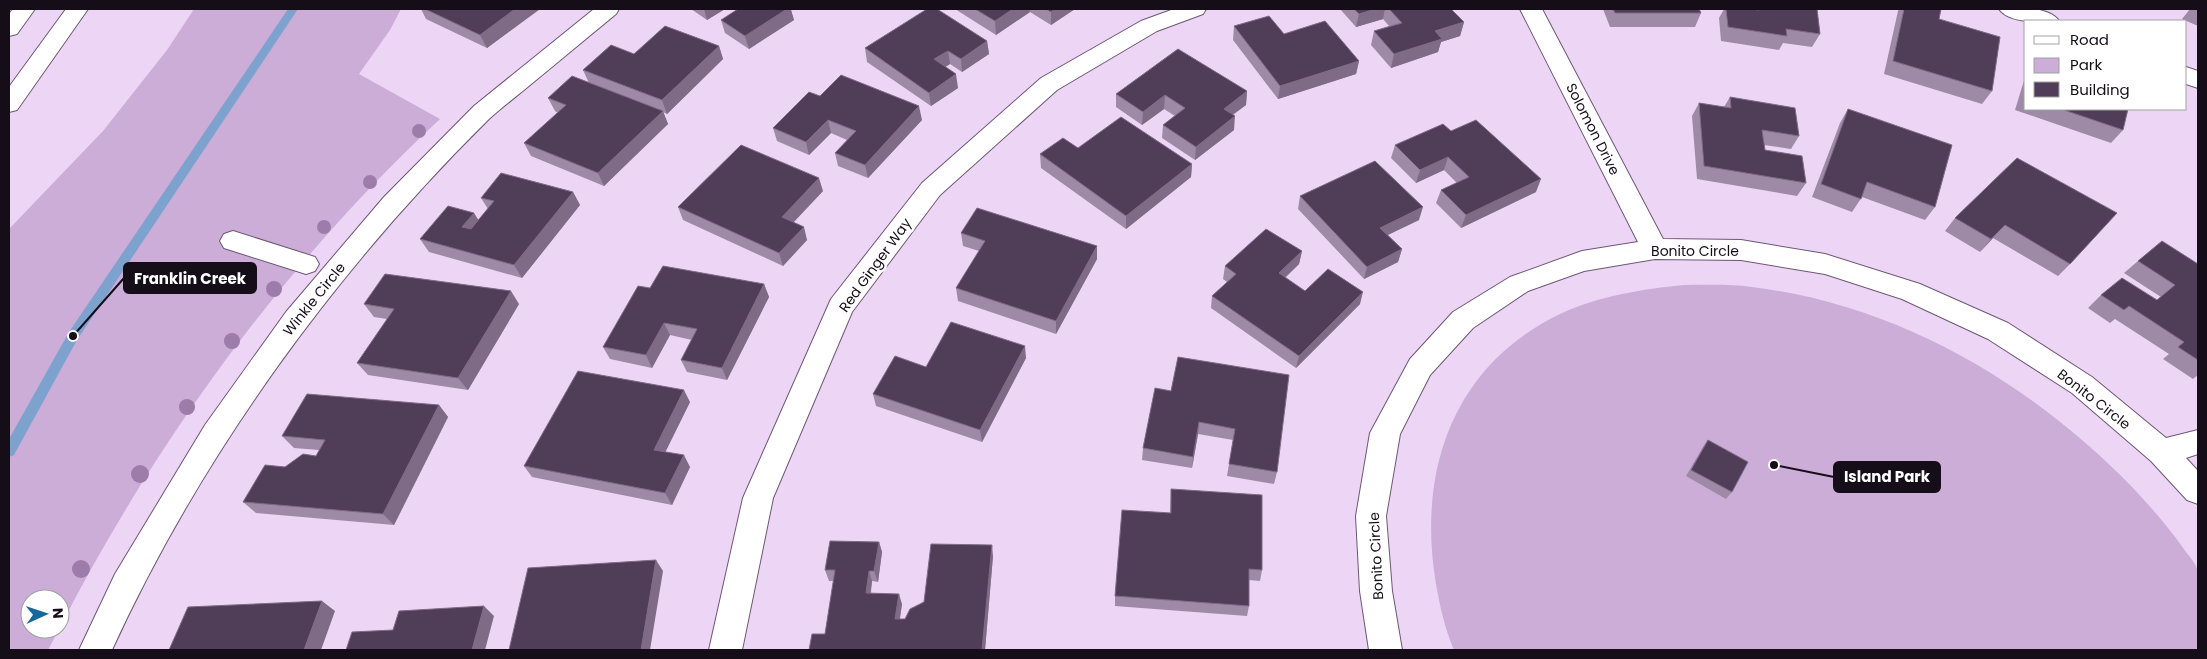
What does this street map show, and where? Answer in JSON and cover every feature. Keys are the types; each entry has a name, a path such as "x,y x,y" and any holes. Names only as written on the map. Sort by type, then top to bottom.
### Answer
{"street":[{"path":"9,30 24,9"},
{"path":"9,104 77,9"},
{"name":"Winkle Circle","path":"95,650 126,584 215,434 296,320 393,204 482,112 608,9"},
{"name":"Red Ginger Way","path":"725,650 758,498 841,307 931,190 1049,84 1149,26 1195,9"},
{"name":"Solomon Drive","path":"1531,9 1655,249"},
{"path":"2010,9 2045,20"},
{"path":"233,240 306,264"},
{"name":"Bonito Circle","path":"1385,650 1376,591 1371,516 1385,432 1420,367 1463,320 1519,284 1582,261 1655,249 1742,250 1825,264 1911,291 1998,331 2082,385 2161,452 2198,491"},
{"path":"2161,452 2198,442"}],"green space":[{"path":"194,9 401,9 390,30 359,74 440,119 383,174 329,233 277,293 228,356 138,489 70,609 70,589 20,589 20,639 54,639 48,650 9,650 9,229 103,131 167,50"},
{"path":"1684,285 1752,287 1806,296 1859,311 1910,331 1959,355 2006,383 2051,415 2093,450 2133,488 2167,527 2193,561 2199,576 2198,650 1454,650 1443,618 1436,584 1431,542 1432,502 1438,463 1450,427 1468,393 1492,362 1523,336 1560,314 1590,302 1621,294"}],"building":[{"path":"425,9 515,9 480,35"},
{"path":"738,9 787,9 745,36 721,20"},
{"path":"927,9 937,9 987,41 961,59 948,51 934,59 956,74 929,93 865,48"},
{"path":"975,9 1013,9 995,21"},
{"path":"1354,9 1375,9 1359,14"},
{"path":"1389,9 1451,9 1464,22 1435,31 1442,39 1394,54 1374,31 1402,23"},
{"path":"1613,9 1699,9 1701,13 1615,13"},
{"path":"1726,9 1817,9 1820,34 1786,29 1787,36 1728,27"},
{"path":"1904,9 1941,9 1939,19 2000,37 1992,91 1893,61"},
{"path":"1269,16 1284,34 1325,21 1359,61 1280,86 1234,26"},
{"path":"665,26 719,46 662,100 583,70 611,45 634,54"},
{"path":"1178,49 1247,91 1224,109 1235,116 1196,147 1163,125 1185,108 1165,95 1143,112 1116,94"},
{"path":"841,75 919,106 865,165 835,153 856,131 828,120 806,142 773,128 809,92 820,96"},
{"path":"572,76 663,111 598,173 524,143 566,105 548,98"},
{"path":"1730,97 1795,108 1799,136 1762,130 1765,150 1802,156 1806,183 1704,166 1699,103 1731,108"},
{"path":"1848,109 1952,145 1935,207 1867,182 1861,199 1821,184"},
{"path":"2064,110 2128,110 2123,130"},
{"path":"1121,117 1192,164 1126,216 1040,154 1063,138 1078,148"},
{"path":"1476,120 1541,179 1466,215 1441,190 1469,177 1448,157 1420,170 1395,145 1443,124 1451,131"},
{"path":"741,145 819,178 782,217 804,227 779,253 678,207"},
{"path":"2017,158 2117,213 2070,264 2005,225 1991,239 1955,218"},
{"path":"1375,161 1423,207 1380,228 1402,249 1367,267 1300,196"},
{"path":"501,173 573,192 514,265 420,239 448,206 474,213 462,227 471,229 494,201 481,198"},
{"path":"977,208 1097,246 1056,321 956,288 985,241 961,233"},
{"path":"1266,229 1302,251 1279,273 1305,291 1328,269 1363,292 1299,356 1212,296 1236,274 1225,266"},
{"path":"2162,241 2198,264 2198,360 2178,347 2184,342 2129,306 2124,310 2101,295 2122,278 2157,300 2175,285 2138,261"},
{"path":"663,266 764,284 722,368 681,360 697,329 664,323 646,355 603,347 638,286 650,288"},
{"path":"385,274 511,291 458,378 357,363 394,309 364,304"},
{"path":"951,322 1025,346 980,430 873,394 895,356 926,367"},
{"path":"1178,357 1289,375 1277,472 1229,464 1235,429 1199,422 1193,457 1143,448 1155,388 1171,391"},
{"path":"578,371 684,390 654,450 684,455 665,493 524,466"},
{"path":"307,394 439,405 383,514 243,502 265,465 285,467 303,454 316,456 325,440 282,436"},
{"path":"1708,440 1748,462 1732,492 1691,470"},
{"path":"1171,489 1262,495 1262,570 1249,569 1249,606 1115,596 1122,510 1171,513"},
{"path":"830,541 879,542 874,571 869,571 866,593 899,594 895,619 905,619 910,609 924,602 931,544 992,545 982,650 809,650 812,634 825,634 835,570 825,570"},
{"path":"656,560 641,650 509,650 528,568"},
{"path":"322,601 304,650 169,650 188,607"},
{"path":"484,606 472,650 346,650 352,632 393,630 399,611"}],"waterway":[{"path":"9,451 73,336 293,9"}],"place":[{"name":"Franklin Creek","path":"73,336"},
{"name":"Island Park","path":"1774,465"}]}
